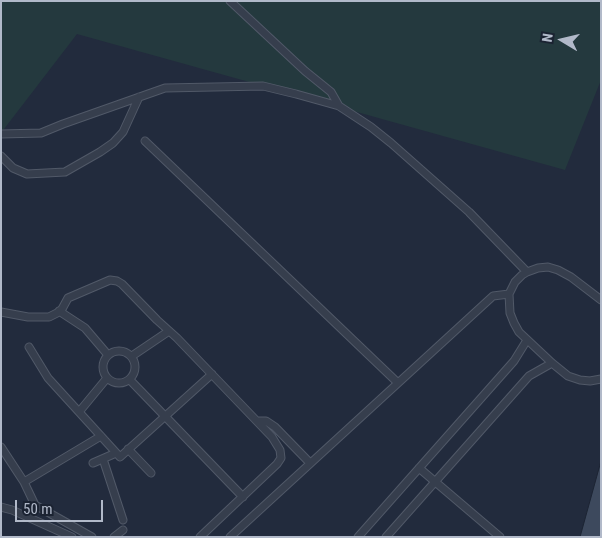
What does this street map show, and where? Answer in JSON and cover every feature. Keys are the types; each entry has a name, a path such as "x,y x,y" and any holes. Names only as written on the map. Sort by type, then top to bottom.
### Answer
{"lane":[{"path":"230,1 330,92 338,106"},
{"path":"1,134 41,133 165,88 263,86 338,106 371,128 391,143 469,212 527,272"},
{"path":"1,156 13,168 27,174 66,172 113,143 122,132 139,97"},
{"path":"145,141 398,383"},
{"path":"600,297 571,277 548,267 538,268 522,275 515,282 509,294 510,313 519,332 527,340 568,376 590,381 601,379"},
{"path":"1,312 44,318 59,311 68,298 110,280 117,281 257,420 272,437 280,450 281,458 277,464 200,537"},
{"path":"230,537 493,296 509,294"},
{"path":"59,311 85,328 108,355"},
{"path":"132,356 169,331"},
{"path":"358,537 514,361 527,340"},
{"path":"29,347 48,378 120,456 212,374"},
{"path":"118,351 132,356 136,371 130,380 116,383 107,378 103,364 108,355 118,351"},
{"path":"386,537 529,376 552,363"},
{"path":"79,412 107,378"},
{"path":"130,380 243,497"},
{"path":"257,420 266,421 275,428 310,463"},
{"path":"24,482 101,436"},
{"path":"1,447 24,482 35,504 92,537"},
{"path":"128,449 151,474"},
{"path":"93,463 116,453"},
{"path":"103,459 123,520"},
{"path":"419,468 500,537"},
{"path":"1,507 12,510 72,537"},
{"path":"114,537 123,530"}],"green space":[{"path":"1,1 601,1 601,80 565,170 77,34 1,133"}],"building":[{"path":"601,461 601,537 580,537"}]}
